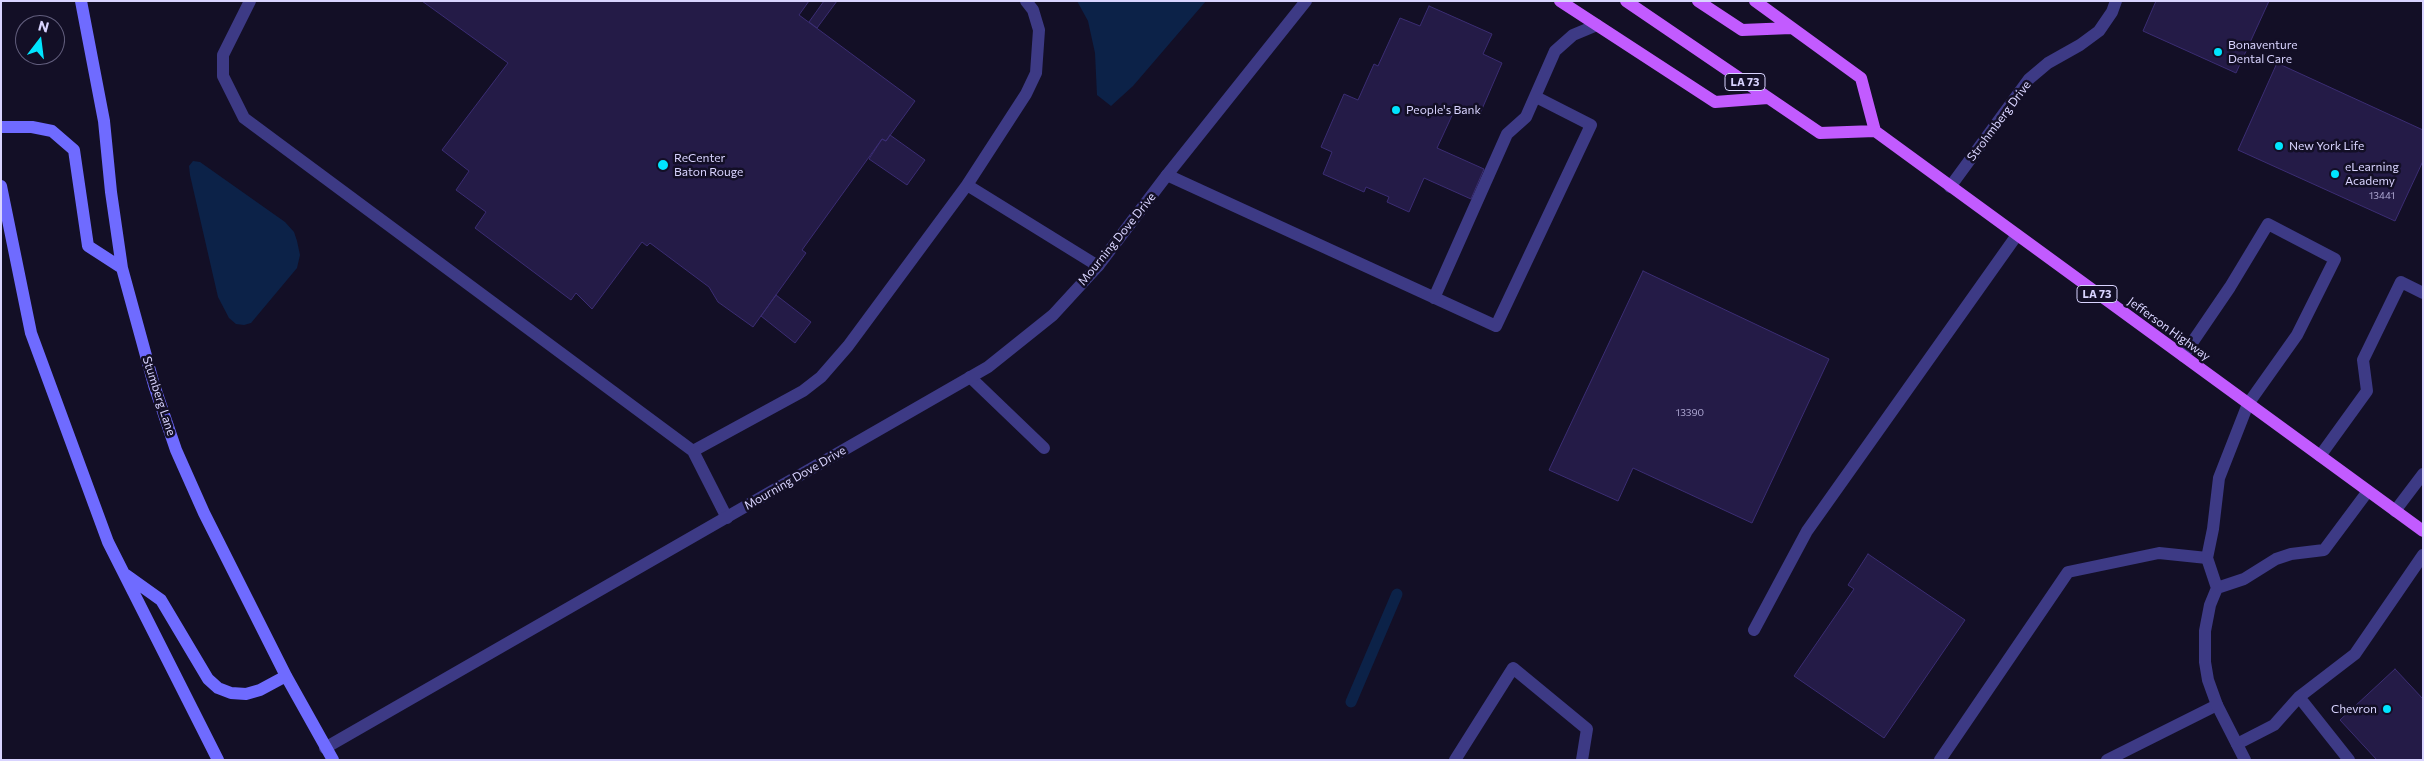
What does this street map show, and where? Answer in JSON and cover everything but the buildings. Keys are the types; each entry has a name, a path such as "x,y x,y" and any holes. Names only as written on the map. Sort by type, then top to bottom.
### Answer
{"main road":[{"name":"Stumberg Lane","path":"81,1 104,121 111,192 122,268 154,385 176,450 204,513 286,676 333,760"},
{"path":"1560,1 1715,102 1768,98"},
{"name":"LA 73","path":"1626,1 1820,133 1874,131"},
{"path":"1698,1 1742,30 1791,28"},
{"path":"1755,1 1861,78 1874,131"},
{"path":"1,127 32,127 52,131 74,150 88,246 122,268"},
{"name":"Jefferson Highway","path":"1874,131 2423,531"},
{"path":"1,186 32,332 108,542 218,760"},
{"path":"126,575 161,600 208,678 218,688 232,693 246,694 260,690 286,676"}],"street":[{"path":"250,1 222,55 223,76 244,118 693,451 727,518"},
{"path":"693,451 803,391 821,377 848,346 967,185 1026,94 1036,73 1039,30 1033,10 1026,1"},
{"name":"Mourning Dove Drive","path":"325,748 988,367 1052,315 1098,266 1167,175 1306,1"},
{"name":"Strohmberg Drive","path":"1950,187 2030,79 2048,63 2080,45 2099,31 2116,1"},
{"path":"1434,298 1507,134 1526,117 1555,51 1573,35 1597,25"},
{"path":"1167,175 1496,326 1591,125 1536,97"},
{"path":"967,185 1098,266"},
{"path":"2183,356 2230,288 2268,224 2335,259 2296,335 2248,404 2219,478 2213,529 2207,558 2217,588 2210,605 2205,632 2205,662 2208,680 2217,705 2244,760"},
{"path":"1754,630 1807,532 2017,235"},
{"path":"2320,456 2367,391 2363,360 2401,282 2423,293"},
{"path":"970,377 1044,448"},
{"path":"2394,511 2423,474"},
{"path":"2217,588 2244,579 2276,559 2291,554 2324,550 2368,491"},
{"path":"1940,760 2068,572 2159,553 2207,558"},
{"path":"2237,744 2274,724 2299,698 2355,654 2423,555"},
{"path":"1455,760 1513,668 1587,729 1582,760"},
{"path":"2299,698 2349,760"},
{"path":"2107,760 2217,705"}],"water":[{"path":"1077,1 1206,1 1133,86 1111,106 1097,95 1095,53 1088,21"},
{"path":"193,161 200,162 285,222 294,232 300,255 297,268 251,323 244,325 236,324 229,318 218,297 190,175 189,166"}],"waterway":[{"path":"1351,702 1397,594"}],"place":[{"name":"Bonaventure Dental Care","path":"2218,52"},
{"name":"People's Bank","path":"1396,110"},
{"name":"New York Life","path":"2279,146"},
{"name":"ReCenter Baton Rouge","path":"663,165"},
{"name":"eLearning Academy","path":"2335,174"},
{"name":"Chevron","path":"2387,709"}]}
